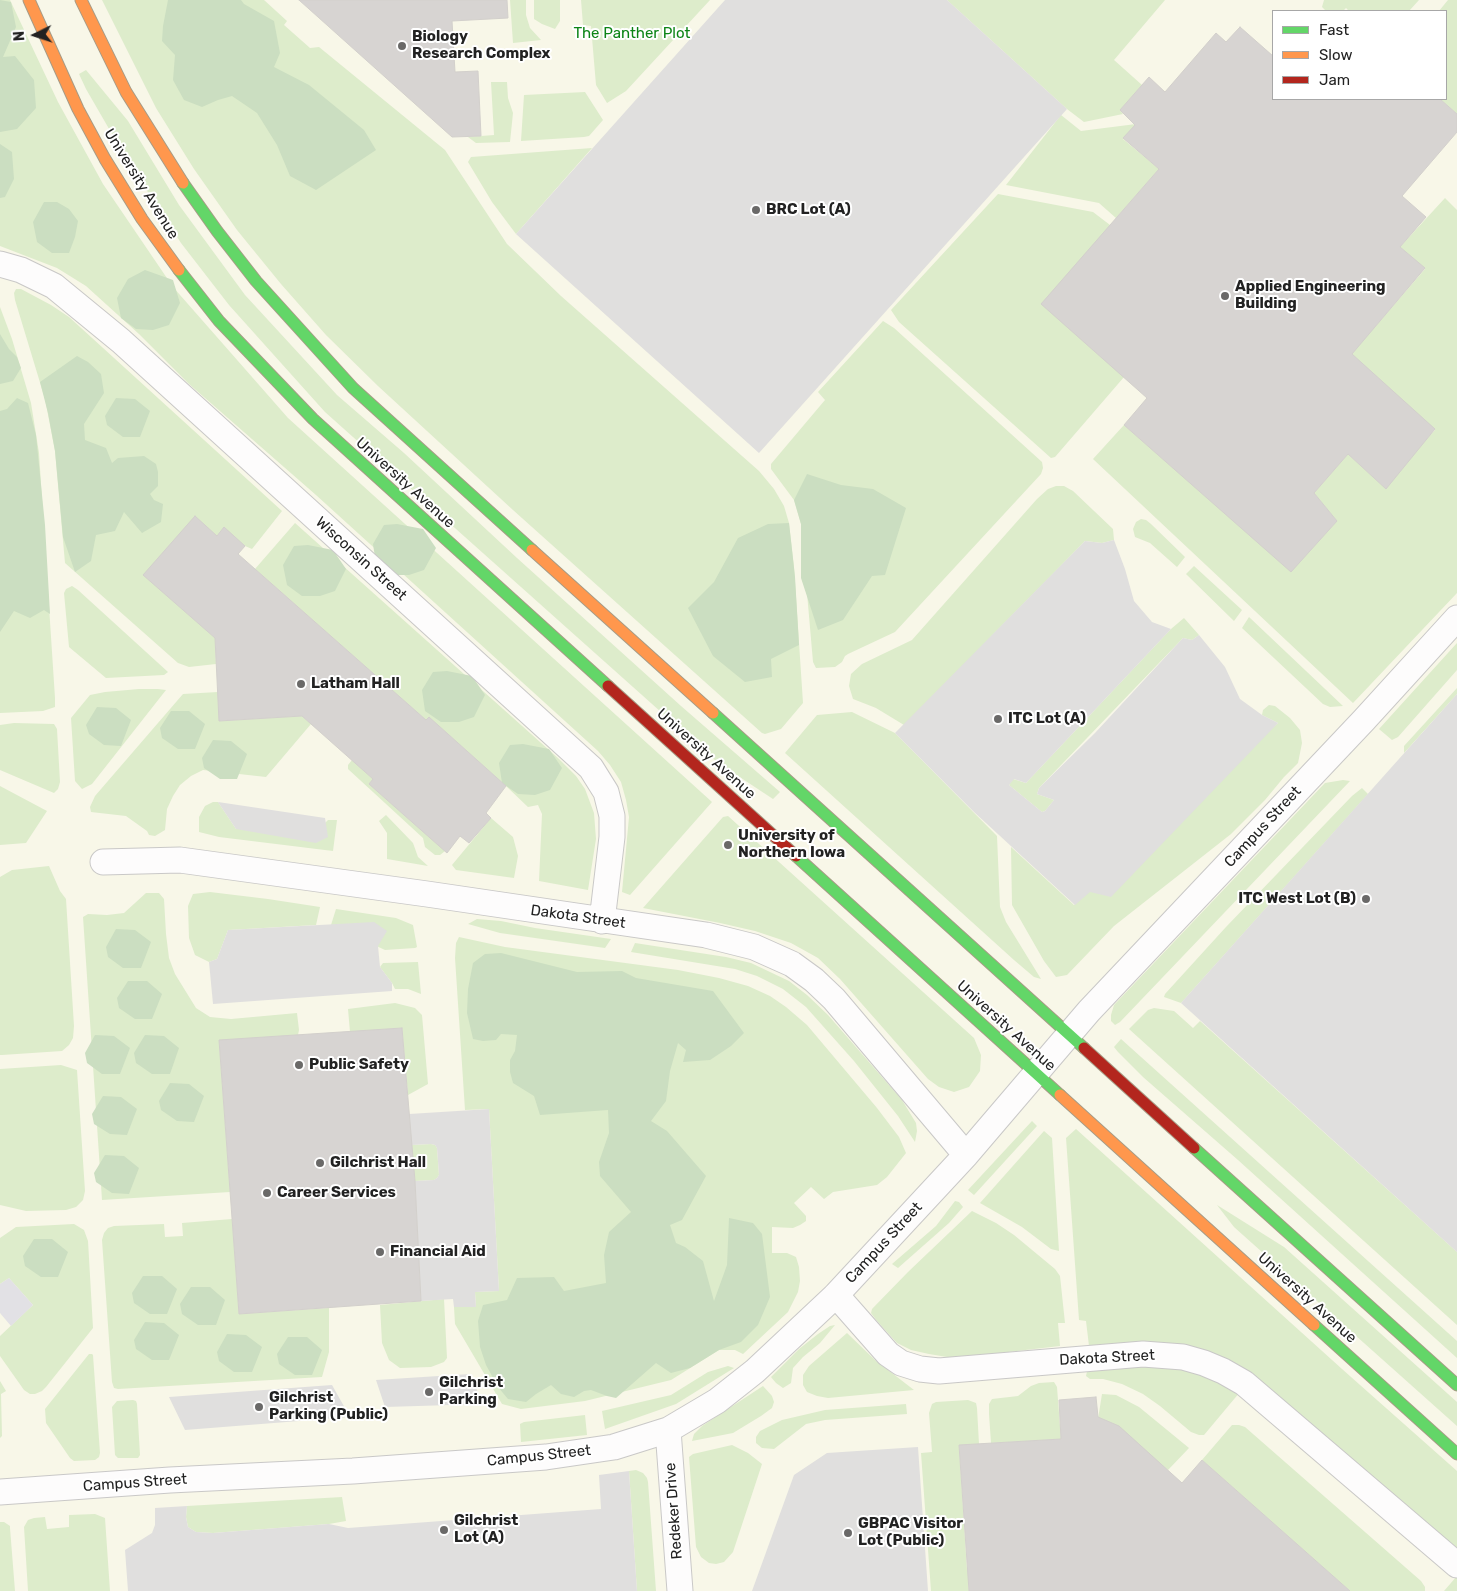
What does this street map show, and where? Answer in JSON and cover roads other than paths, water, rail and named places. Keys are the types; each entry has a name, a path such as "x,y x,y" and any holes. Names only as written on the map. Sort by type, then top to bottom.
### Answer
{"main road":[{"name":"University Avenue","path":"29,0 78,110 110,167 142,218 178,269 219,321 256,361 320,426 1457,1454"},
{"path":"81,0 126,92 185,186 256,281 353,388 1457,1385"}],"street":[{"name":"Wisconsin Street","path":"0,264 21,270 54,286 121,341 591,768 606,792 612,816 612,837 602,921"},
{"name":"Campus Street","path":"0,1492 546,1458 614,1447 668,1430 718,1400 756,1371 836,1295 966,1155 1090,1011 1364,720 1457,618"},
{"name":"Dakota Street","path":"103,862 180,860 706,935 754,947 792,964 834,999 966,1155"},
{"name":"Dakota Street","path":"836,1295 888,1354 901,1363 920,1369 939,1371 1143,1354 1183,1358 1204,1363 1223,1371 1244,1382 1457,1565"},
{"name":"Redeker Drive","path":"668,1430 680,1591"}],"place":[{"name":"Biology Research Complex","path":"402,46"},
{"name":"BRC Lot (A)","path":"756,210"},
{"name":"Applied Engineering Building","path":"1225,296"},
{"name":"Latham Hall","path":"301,684"},
{"name":"ITC Lot (A)","path":"998,719"},
{"name":"University of Northern Iowa","path":"728,845"},
{"name":"ITC West Lot (B)","path":"1366,899"},
{"name":"Public Safety","path":"299,1065"},
{"name":"Gilchrist Hall","path":"320,1163"},
{"name":"Career Services","path":"267,1193"},
{"name":"Financial Aid","path":"380,1252"},
{"name":"Gilchrist Parking","path":"429,1392"},
{"name":"Gilchrist Parking (Public)","path":"259,1407"},
{"name":"Gilchrist Lot (A)","path":"444,1530"},
{"name":"GBPAC Visitor Lot (Public)","path":"848,1533"}],"park label":[{"name":"The Panther Plot","path":"632,34"}]}
